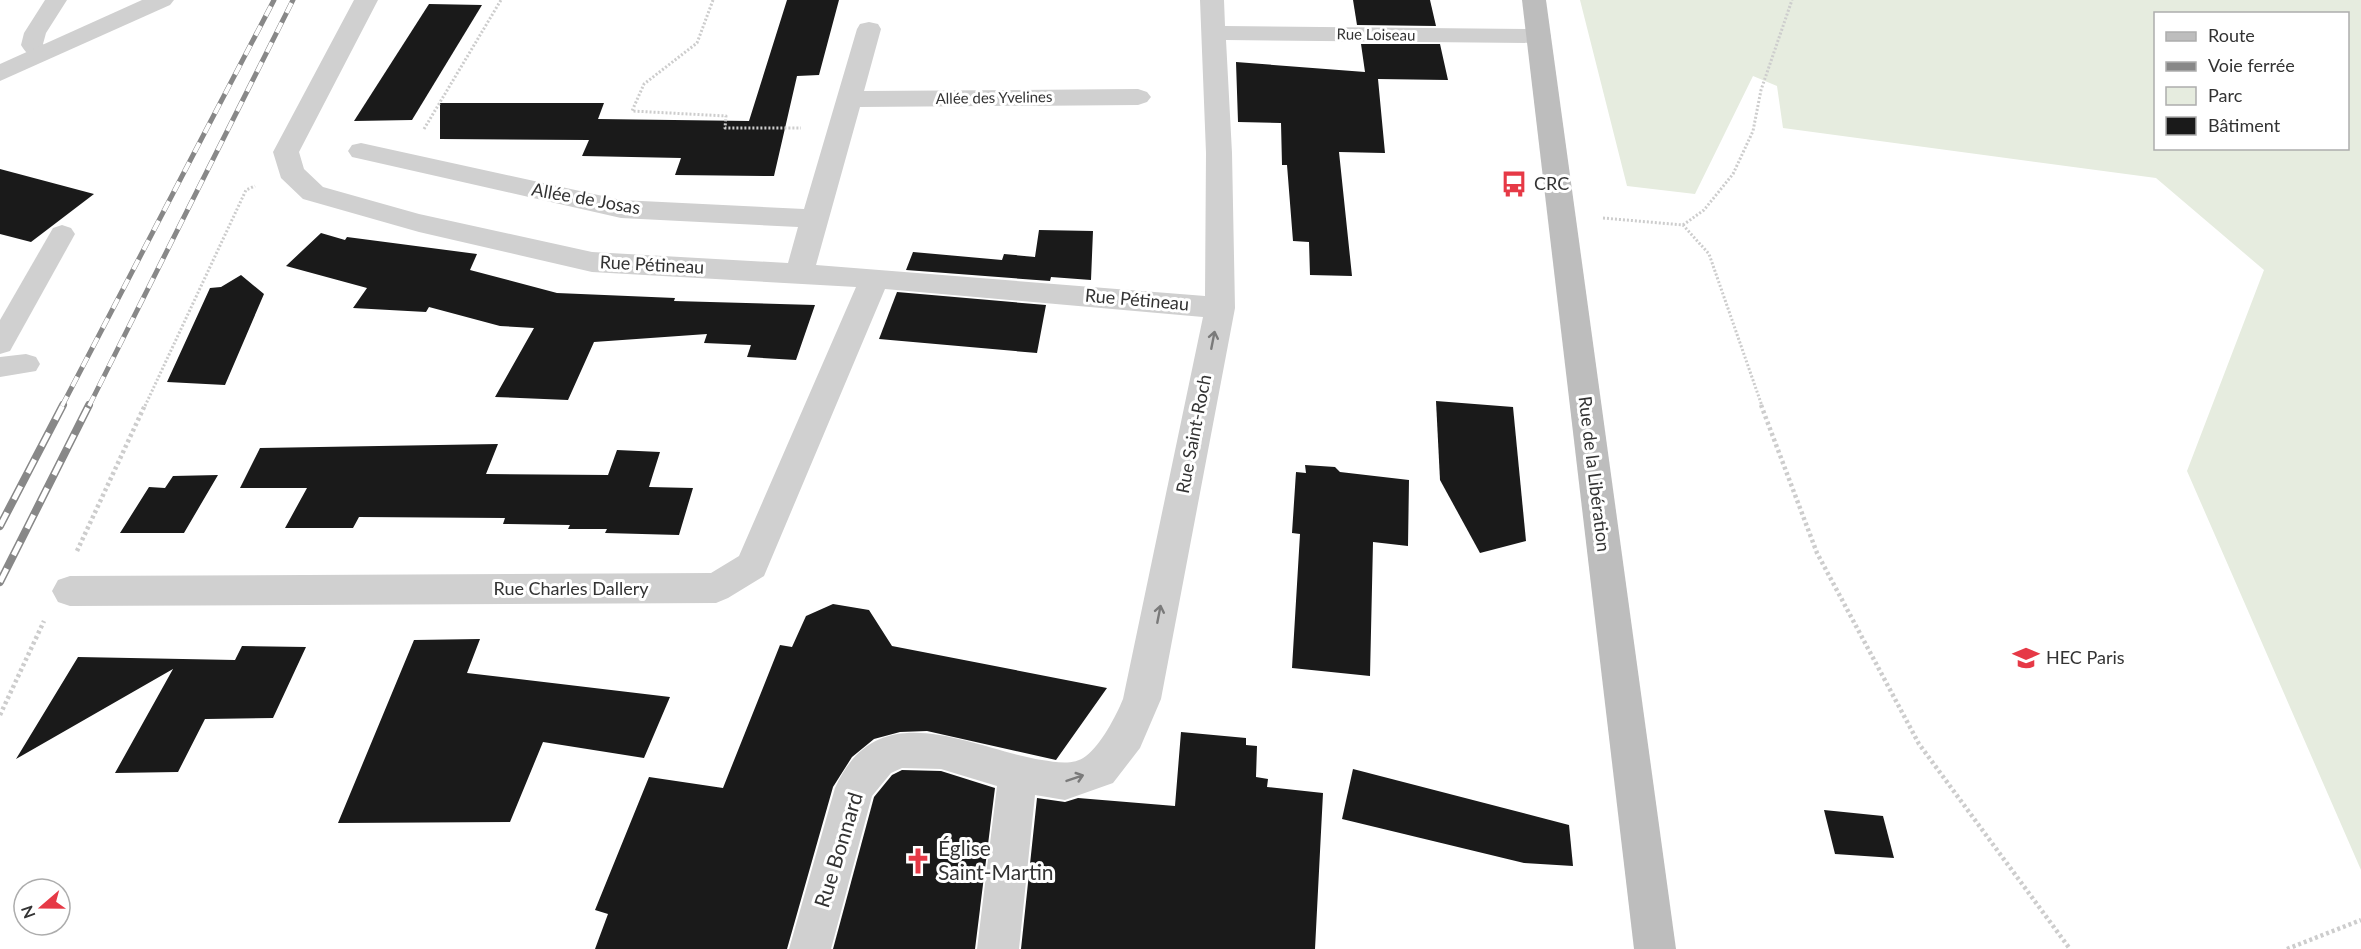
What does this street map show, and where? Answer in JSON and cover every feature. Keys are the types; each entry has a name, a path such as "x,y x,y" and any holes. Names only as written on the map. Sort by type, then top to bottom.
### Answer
{"main road":[{"name":"Rue de la Libération","path":"1534,0 1650,944"}],"street":[{"path":"0,73 39,53 162,0"},
{"name":"Rue Pétineau","path":"366,0 286,152 291,172 313,193 419,223 592,262 875,278 1220,308"},
{"name":"Rue Saint-Roch","path":"1018,774 1065,782 1099,770 1126,736 1142,699 1220,308 1219,153 1212,0"},
{"path":"799,274 851,99 869,29"},
{"name":"Rue Loiseau","path":"1212,33 1539,36"},
{"name":"Allée des Yvelines","path":"851,99 1138,97"},
{"name":"Allée de Josas","path":"361,151 621,209 814,219"},
{"name":"Rue Charles Dallery","path":"64,587 716,588 752,566 875,278"},
{"name":"Rue Bonnard","path":"810,949 855,788 876,760 900,750 941,751 1018,774"},
{"path":"998,949 1018,774"}],"lane":[{"path":"39,53 32,45 35,33 56,0"},
{"path":"0,344 62,234"}],"path":[{"path":"405,161 501,0"},
{"path":"713,0 697,43 644,84 632,111 726,116 725,128 841,128"},
{"path":"1562,215 1683,225 1704,210 1733,174 1753,131 1761,90 1792,0"},
{"path":"0,715 64,587 246,190 265,182"},
{"path":"1683,225 1709,254 1756,391 1822,563 1919,744 2070,949"},
{"path":"2287,949 2361,920"}],"green space":[{"path":"1580,0 2361,0 2361,870 2187,471 2264,270 2156,178 1783,128 1777,86 1753,76 1695,194 1627,186"}],"building":[{"path":"787,0 839,0 819,75 797,76 774,176 675,175 681,158 582,156 589,140 440,139 440,103 604,103 598,119 749,121"},
{"path":"1353,0 1430,0 1436,26 1357,25"},
{"path":"429,4 482,5 412,120 354,121"},
{"path":"1361,44 1440,44 1448,80 1378,79 1385,153 1339,152 1352,276 1310,275 1309,242 1293,241 1287,165 1282,165 1281,123 1238,122 1236,62 1365,72"},
{"path":"0,169 94,194 31,242 0,234"},
{"path":"1039,230 1093,231 1091,280 1051,277 1050,281 906,270 913,252 1002,260 1004,254 1035,257"},
{"path":"321,233 345,240 347,237 477,254 470,270 557,293 675,298 674,301 815,305 796,360 747,357 751,345 704,343 707,334 594,342 568,400 495,397 534,328 500,326 429,307 426,312 353,308 367,288 286,266"},
{"path":"241,275 264,294 225,385 167,382 210,288 221,287"},
{"path":"897,292 1046,305 1037,353 879,339"},
{"path":"1436,401 1513,407 1526,541 1480,553 1440,480"},
{"path":"498,444 486,474 608,475 617,450 660,452 649,487 693,488 679,535 605,533 607,529 568,529 570,525 503,524 505,518 359,517 353,528 285,528 307,488 240,488 260,448"},
{"path":"1305,465 1335,467 1340,472 1409,480 1408,546 1373,542 1370,676 1292,668 1300,534 1292,533 1296,472 1306,473"},
{"path":"218,475 184,533 120,533 149,487 165,488 173,476"},
{"path":"833,604 869,610 892,646 1107,688 1056,760 927,731 900,732 874,739 852,757 833,787 787,949 595,949 608,914 595,910 649,777 723,788 780,645 792,647 806,616"},
{"path":"480,639 467,673 670,697 644,758 543,742 510,822 338,823 414,640"},
{"path":"242,646 306,647 273,718 205,719 178,772 115,773 173,669 16,759 78,657 235,660"},
{"path":"1181,732 1246,738 1246,745 1257,746 1256,777 1268,779 1267,787 1323,793 1315,949 1021,949 1037,798 1065,802 1078,798 1175,806"},
{"path":"1353,769 1569,825 1573,866 1524,863 1342,819"},
{"name":"Église Saint-Martin","path":"902,770 941,771 995,788 975,949 833,949 874,797 892,775"},
{"path":"1824,810 1883,816 1894,858 1835,854"}],"railway":[{"path":"62,406 274,0"},
{"path":"89,406 293,0"},
{"path":"0,526 63,405"},
{"path":"0,582 89,405"}],"place":[{"name":"CRC","path":"1514,184"},
{"name":"HEC Paris","path":"2026,658"},
{"name":"Église Saint-Martin","path":"918,861"}]}
